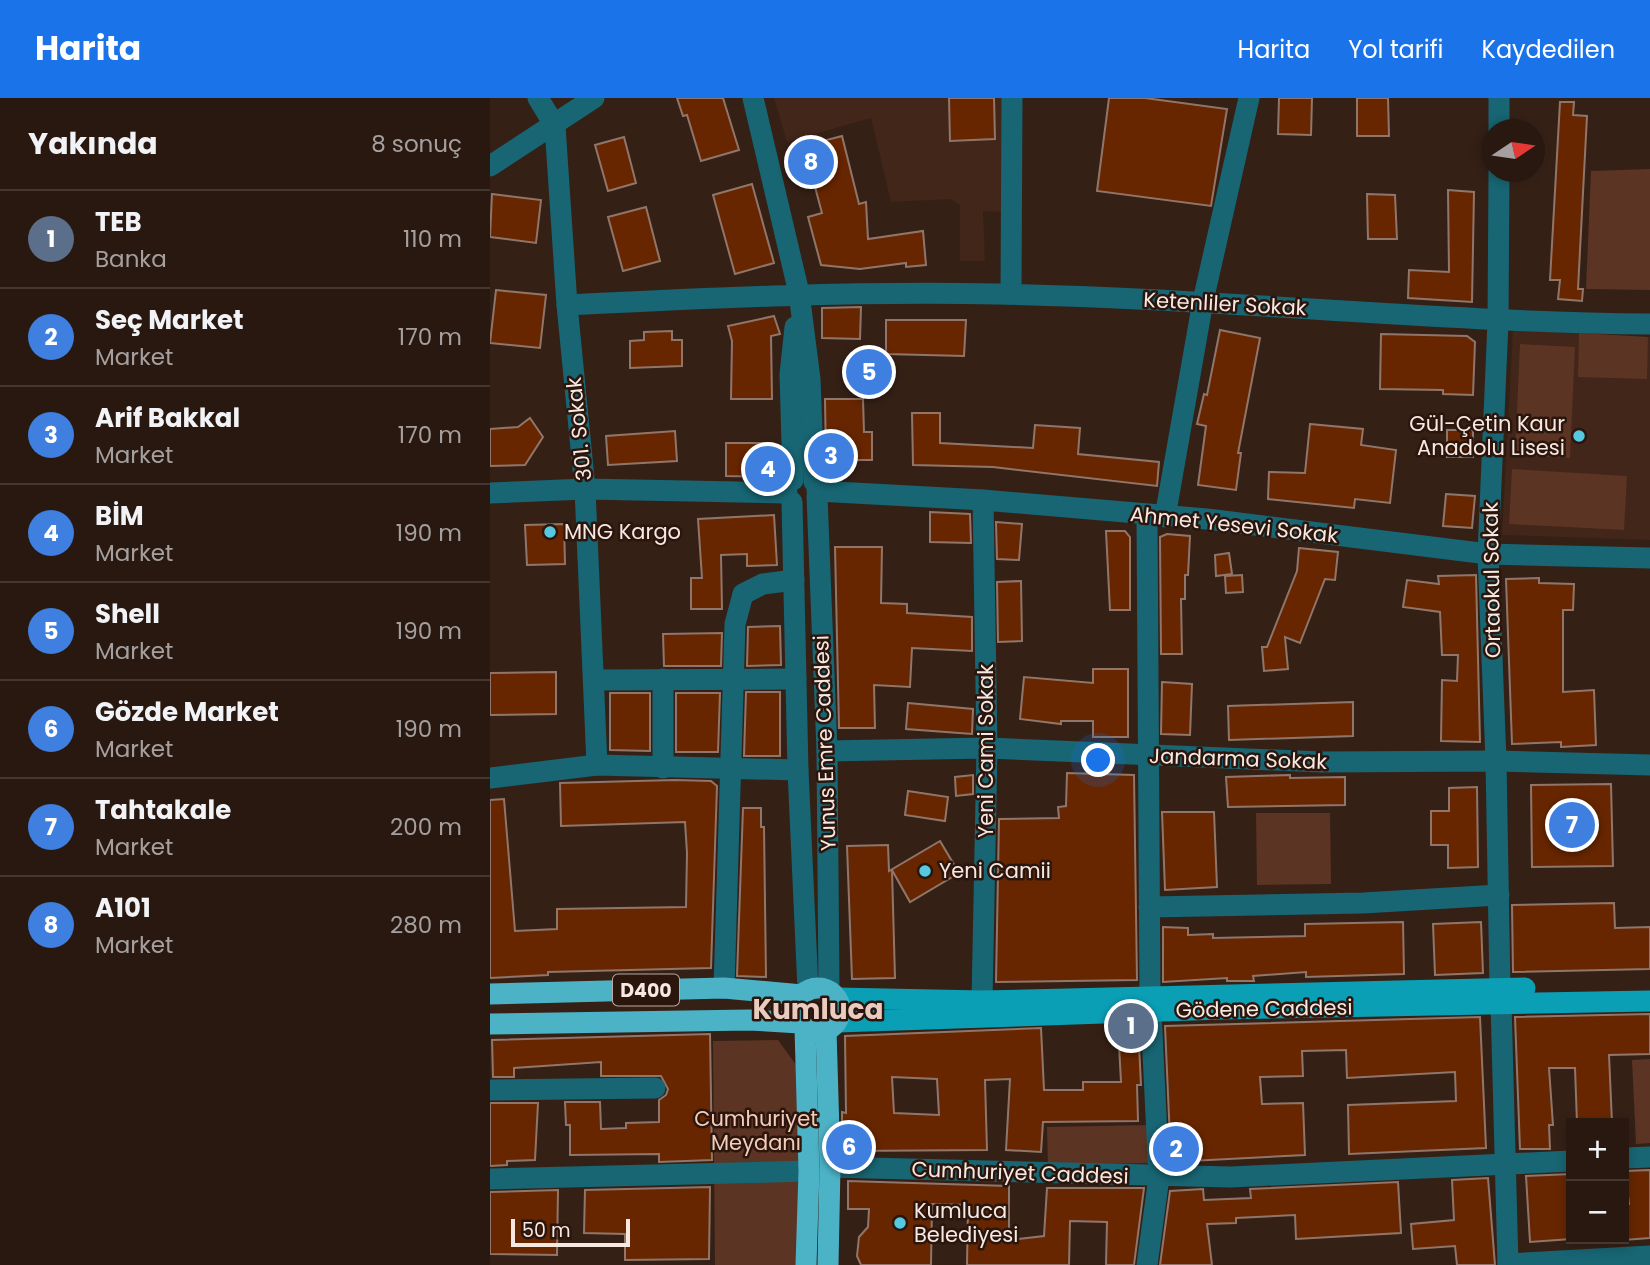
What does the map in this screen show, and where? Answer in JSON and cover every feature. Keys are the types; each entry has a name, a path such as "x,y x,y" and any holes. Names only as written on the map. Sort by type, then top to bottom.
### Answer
{"highway":[{"name":"D400","path":"490,994 724,988 805,992"},
{"path":"817,1026 841,1010 833,994 815,988 805,992 796,1009 817,1026 830,1167 828,1265"},
{"name":"D400","path":"490,1024 750,1020 817,1026"},
{"path":"806,1265 817,1026"}],"main road":[{"name":"Gödene Caddesi","path":"833,994 982,1001 1151,1004 1500,996 1650,986"},
{"name":"Gödene Caddesi","path":"1500,996 1650,1001"},
{"name":"Gödene Caddesi","path":"817,1026 1151,1004"}],"street":[{"name":"301. Sokak","path":"538,98 555,126 567,305 585,489 597,765"},
{"path":"490,166 594,98"},
{"path":"1011,294 1012,98"},
{"path":"1147,1265 1159,1177 1151,1004 1146,757 1156,517 1249,98"},
{"path":"1499,98 1499,119"},
{"name":"Yunus Emre Caddesi","path":"752,104 799,293 790,374 827,751 833,994"},
{"name":"Ortaokul Sokak","path":"1499,182 1498,322 1488,554 1496,761 1503,1164 1508,1265"},
{"name":"Ketenliler Sokak","path":"567,305 799,293 1011,294 1203,302 1498,322 1650,324"},
{"name":"Ahmet Yesevi Sokak","path":"490,493 585,489 803,490 983,500 1156,517 1208,519 1488,554 1650,558"},
{"name":"Yunus Emre Caddesi","path":"803,490 794,580 805,992"},
{"name":"Yeni Cami Sokak","path":"982,1001 987,748 983,500"},
{"path":"724,988 734,624 743,594 762,584 794,580"},
{"path":"595,680 796,679"},
{"path":"663,680 663,768"},
{"name":"Jandarma Sokak","path":"827,751 987,748 1146,757 1322,762 1496,761 1650,765"},
{"path":"490,778 597,765 798,770"},
{"path":"1149,906 1379,903 1499,895"},
{"path":"490,1090 655,1088"},
{"path":"1629,1158 1650,1157"},
{"name":"Cumhuriyet Caddesi","path":"830,1167 1159,1177 1247,1177 1566,1161"},
{"path":"490,1179 809,1171"},
{"path":"1508,1265 1650,1256"}],"shaded area":[{"path":"774,98 1003,98 1001,212 983,211 985,261 960,261 960,205 951,199 891,202 871,118 787,142"},
{"name":"Gül-Çetin Kaur Anadolu Lisesi","path":"1513,330 1650,337 1650,540 1502,535"}],"green space":[{"path":"1650,169 1650,290 1586,289 1591,171"},
{"path":"1579,333 1648,337 1647,379 1578,377"},
{"path":"1520,344 1575,347 1570,458 1515,455"},
{"path":"1512,469 1627,476 1624,530 1509,524"},
{"path":"1256,813 1330,813 1331,884 1257,885"},
{"name":"Cumhuriyet Meydanı","path":"778,1040 799,1069 798,1265 715,1265 713,1041"},
{"path":"1650,1059 1650,1143 1636,1144 1632,1060"},
{"path":"1153,1125 1153,1163 1048,1165 1047,1127"}],"building":[{"path":"677,98 723,98 739,150 701,161 687,115 683,116"},
{"path":"949,98 994,98 995,139 950,141"},
{"path":"1109,98 1145,98 1227,109 1211,206 1097,191"},
{"path":"1279,98 1312,98 1311,135 1278,134"},
{"path":"1357,98 1388,98 1389,136 1357,136"},
{"path":"1560,102 1574,102 1573,115 1587,116 1578,289 1583,289 1582,301 1558,299 1560,280 1550,280"},
{"path":"842,136 859,204 866,202 868,239 923,231 926,265 906,267 906,263 860,269 821,265 808,217 822,213 804,146"},
{"path":"624,137 636,183 608,191 595,145"},
{"path":"752,184 774,263 735,274 713,195"},
{"path":"1448,190 1474,192 1472,302 1408,298 1409,270 1449,272"},
{"path":"492,194 541,200 536,243 490,237"},
{"path":"1367,194 1395,195 1397,239 1368,239"},
{"path":"646,207 660,261 623,271 608,217"},
{"path":"496,290 546,295 540,348 490,343"},
{"path":"861,307 860,339 822,338 822,308"},
{"path":"774,316 780,334 771,336 772,399 731,399 732,341 728,326"},
{"path":"886,320 966,320 964,356 886,354"},
{"path":"1220,330 1260,338 1238,453 1241,453 1236,490 1198,485 1206,426 1197,424 1204,394 1207,395"},
{"path":"672,331 672,340 682,340 682,366 630,368 630,341 644,340 644,332"},
{"path":"1381,334 1467,336 1475,342 1473,395 1443,394 1443,390 1380,389"},
{"path":"861,354 875,354 876,389 863,390"},
{"path":"825,399 863,399 864,432 872,432 872,460 826,460"},
{"path":"912,413 940,413 940,443 1033,448 1035,425 1080,428 1078,454 1159,462 1157,486 993,467 913,465"},
{"path":"530,418 543,437 525,465 490,466 490,429 518,427"},
{"path":"1310,424 1363,429 1361,445 1396,450 1390,503 1355,499 1354,508 1268,499 1269,472 1305,473"},
{"path":"1447,430 1473,430 1473,457 1447,457"},
{"path":"675,431 677,461 608,465 606,436"},
{"path":"726,443 772,443 771,477 726,476"},
{"path":"1446,494 1475,496 1472,528 1443,526"},
{"path":"930,512 970,514 971,543 930,542"},
{"path":"774,515 777,565 747,566 747,554 721,555 722,609 691,609 691,578 702,578 698,519"},
{"path":"996,522 1022,524 1019,560 997,559"},
{"path":"564,524 565,564 527,565 525,525"},
{"path":"1106,531 1125,531 1130,537 1130,610 1110,610"},
{"path":"1167,534 1190,536 1185,599 1181,599 1182,654 1161,654 1160,537"},
{"path":"835,547 882,547 881,603 907,604 907,613 972,617 972,651 912,648 910,687 874,685 875,728 839,728"},
{"path":"1299,548 1338,552 1335,580 1325,579 1300,643 1285,637 1288,669 1264,671 1262,647 1267,647 1297,571"},
{"path":"1229,553 1232,574 1216,576 1215,555"},
{"path":"1242,575 1243,592 1226,593 1225,576"},
{"path":"1476,575 1480,742 1441,741 1442,680 1457,681 1458,655 1442,655 1440,612 1403,607 1407,580 1439,584 1438,576"},
{"path":"1539,578 1539,583 1574,584 1573,610 1563,610 1563,692 1594,690 1596,745 1561,747 1561,742 1512,744 1506,579"},
{"path":"1021,581 1022,641 998,642 997,582"},
{"path":"780,626 781,665 747,666 748,627"},
{"path":"722,633 721,666 664,666 663,634"},
{"path":"1093,669 1128,669 1128,737 1093,737 1093,721 1061,721 1061,724 1020,719 1024,677 1093,683"},
{"path":"556,672 556,714 490,715 490,673"},
{"path":"1162,682 1192,684 1190,735 1161,734"},
{"path":"746,692 780,692 780,756 744,756"},
{"path":"610,693 650,693 650,751 610,750"},
{"path":"676,693 720,693 718,752 676,752"},
{"path":"1353,702 1353,736 1229,740 1228,706"},
{"path":"908,703 973,709 972,734 906,729"},
{"path":"1067,773 1134,775 1137,980 996,982 999,819 1059,818 1058,807 1066,806"},
{"path":"973,775 973,794 956,796 955,777"},
{"path":"1290,775 1290,778 1345,777 1345,805 1228,807 1226,777"},
{"path":"711,781 717,786 711,968 548,972 548,975 490,978 490,800 504,799 515,931 557,929 557,909 686,907 685,822 561,826 560,783"},
{"path":"1611,784 1613,866 1532,867 1531,785"},
{"path":"1477,787 1478,867 1448,868 1448,845 1431,845 1431,811 1449,811 1449,788"},
{"path":"908,791 948,797 945,821 905,815"},
{"path":"743,808 761,808 761,827 764,827 766,977 737,976"},
{"path":"1162,812 1214,812 1217,887 1165,890"},
{"path":"940,841 959,873 910,902 892,870 895,978 852,979 847,846 888,845 889,871"},
{"path":"1614,903 1615,928 1650,927 1650,969 1513,972 1512,905"},
{"path":"1403,922 1404,974 1306,977 1306,972 1253,976 1254,981 1227,981 1227,978 1163,982 1163,927 1188,928 1188,935 1213,934 1213,938 1305,936 1305,924"},
{"path":"1481,922 1483,973 1435,975 1433,924"},
{"path":"1650,1014 1650,1054 1609,1055 1612,1118 1577,1118 1575,1068 1549,1068 1553,1125 1549,1125 1550,1149 1520,1149 1515,1017"},
{"path":"1480,1017 1486,1148 1349,1154 1348,1105 1456,1101 1455,1072 1347,1078 1346,1050 1302,1051 1303,1076 1260,1077 1262,1104 1303,1103 1305,1155 1171,1162 1165,1026"},
{"path":"1138,1025 1141,1085 1137,1085 1138,1121 1043,1122 1041,1152 1006,1150 1010,1079 985,1080 987,1150 847,1151 842,1143 842,1112 846,1113 845,1036 1041,1028 1044,1090 1083,1090 1083,1082 1121,1082 1118,1026","holes":["892,1077 937,1079 939,1115 894,1113"]},
{"path":"710,1034 712,1160 659,1162 659,1154 570,1155 570,1125 566,1125 565,1102 600,1102 601,1129 626,1128 626,1123 659,1122 659,1100 666,1095 668,1089 661,1076 601,1076 601,1062 514,1068 514,1077 493,1077 492,1040"},
{"path":"490,1103 538,1103 535,1160 507,1161 507,1165 490,1166"},
{"path":"1650,1170 1650,1238 1629,1240 1629,1171"},
{"path":"1566,1174 1566,1239 1530,1242 1526,1176"},
{"path":"1488,1178 1495,1265 1457,1265 1455,1246 1413,1249 1411,1224 1454,1220 1452,1180"},
{"path":"848,1181 1009,1186 1009,1240 1044,1236 1047,1188 1144,1188 1134,1265 1106,1265 1107,1222 1070,1221 1069,1265 967,1265 968,1205 932,1204 931,1265 861,1265 857,1256 859,1237 868,1227 869,1209 848,1209"},
{"path":"1398,1182 1401,1233 1296,1239 1295,1215 1236,1218 1236,1223 1207,1224 1212,1265 1160,1265 1170,1191 1203,1189 1204,1200 1251,1198 1250,1189"},
{"path":"710,1187 709,1259 625,1260 625,1234 584,1233 585,1190"},
{"path":"558,1190 557,1255 490,1254 490,1192"}],"place":[{"name":"A101","path":"811,162"},
{"name":"Shell","path":"869,372"},
{"name":"Gül-Çetin Kaur Anadolu Lisesi","path":"1579,436"},
{"name":"Arif Bakkal","path":"831,456"},
{"name":"BİM","path":"768,469"},
{"name":"MNG Kargo","path":"550,532"},
{"name":"Tahtakale","path":"1572,825"},
{"name":"Yeni Camii","path":"925,871"},
{"name":"TEB","path":"1131,1026"},
{"name":"Gözde Market","path":"849,1147"},
{"name":"Seç Market","path":"1176,1149"},
{"name":"Kumluca Belediyesi","path":"900,1223"}],"district":[{"name":"Kumluca","path":"818,1009"}]}
